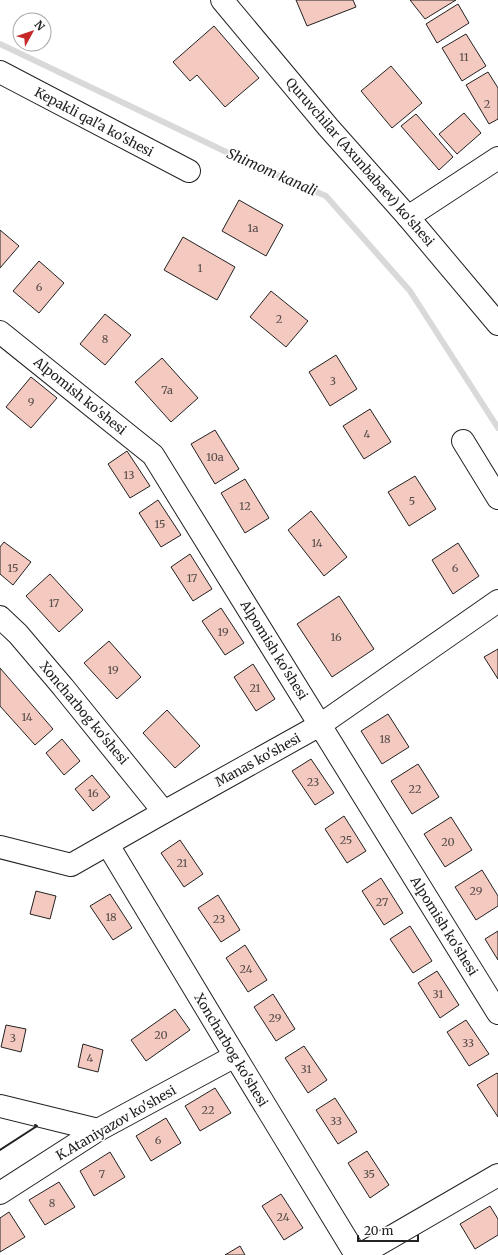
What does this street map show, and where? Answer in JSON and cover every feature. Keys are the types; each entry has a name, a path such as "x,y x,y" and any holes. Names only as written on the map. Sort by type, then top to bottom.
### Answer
{"street":[{"name":"Quruvchilar (Axunbabaev) ko'shesi","path":"222,0 328,127 408,217 498,324"},
{"name":"Kepakli qal'a ko'shesi","path":"0,72 188,171"},
{"path":"408,217 498,158"},
{"name":"Alpomish ko'shesi","path":"0,332 154,455 498,1012"},
{"path":"463,441 498,498"},
{"name":"Manas ko'shesi","path":"0,847 72,865 320,725 498,601"},
{"name":"Xoncharbog ko'shesi","path":"0,617 18,634 63,687 164,812"},
{"name":"Xoncharbog ko'shesi","path":"108,845 356,1255"},
{"name":"K.Ataniyazov ko'shesi","path":"0,1193 98,1130 235,1056"},
{"path":"0,1106 98,1130"},
{"path":"360,1255 498,1175"}],"building":[{"path":"296,0 353,0 356,7 307,26"},
{"path":"410,0 456,0 425,19"},
{"path":"458,4 469,23 437,43 426,24"},
{"path":"214,26 259,78 225,107 197,75 190,81 173,62"},
{"path":"466,34 486,66 462,81 442,48"},
{"path":"391,66 422,103 392,128 361,91"},
{"path":"488,72 498,88 498,119 489,124 466,85"},
{"path":"464,113 481,133 457,154 439,134"},
{"path":"416,114 453,157 439,170 401,126"},
{"path":"239,200 283,225 266,256 222,231"},
{"path":"0,230 19,246 0,268"},
{"path":"183,237 235,267 217,300 164,270"},
{"path":"39,261 64,283 39,313 13,291"},
{"path":"271,291 308,321 286,347 250,317"},
{"path":"105,314 131,335 105,365 80,344"},
{"path":"336,355 357,389 330,406 309,372"},
{"path":"162,358 198,398 171,422 135,382"},
{"path":"31,377 57,398 31,428 6,407"},
{"path":"370,409 391,442 364,459 343,426"},
{"path":"215,430 239,469 215,484 191,444"},
{"path":"127,451 150,486 130,498 108,464"},
{"path":"415,476 436,509 409,526 388,492"},
{"path":"245,479 269,518 245,533 221,493"},
{"path":"158,500 181,535 161,547 139,513"},
{"path":"311,511 347,557 324,576 288,530"},
{"path":"4,542 31,562 13,585 0,574 0,547"},
{"path":"458,543 479,576 453,594 432,560"},
{"path":"190,554 212,589 193,601 171,567"},
{"path":"50,574 83,610 59,632 26,596"},
{"path":"339,596 374,649 332,677 297,624"},
{"path":"221,608 244,643 225,655 202,621"},
{"path":"109,641 141,677 117,699 84,663"},
{"path":"498,649 498,679 484,657"},
{"path":"253,664 275,699 256,711 234,677"},
{"path":"0,668 53,729 35,745 0,706"},
{"path":"167,710 200,746 175,768 143,733"},
{"path":"388,714 409,747 382,764 361,731"},
{"path":"62,739 80,761 64,775 46,753"},
{"path":"311,759 334,793 315,805 292,771"},
{"path":"418,764 439,797 412,814 391,781"},
{"path":"92,775 110,797 93,811 75,789"},
{"path":"344,816 366,851 347,863 325,829"},
{"path":"451,817 472,850 445,867 424,834"},
{"path":"180,840 203,874 184,887 161,853"},
{"path":"482,870 498,896 498,906 476,920 455,887"},
{"path":"381,878 403,913 384,925 362,891"},
{"path":"36,891 56,896 50,919 30,914"},
{"path":"110,894 132,928 113,940 90,906"},
{"path":"218,895 240,930 221,942 198,908"},
{"path":"410,926 432,961 413,973 390,939"},
{"path":"498,931 498,960 485,939"},
{"path":"245,945 267,980 248,992 226,958"},
{"path":"437,971 459,1005 440,1018 418,983"},
{"path":"273,994 295,1029 276,1041 254,1007"},
{"path":"175,1009 190,1030 146,1061 131,1040"},
{"path":"466,1020 489,1054 469,1066 447,1032"},
{"path":"6,1025 26,1029 21,1052 1,1047"},
{"path":"83,1044 103,1050 98,1072 78,1067"},
{"path":"304,1046 327,1080 308,1093 285,1058"},
{"path":"497,1073 498,1074 498,1117 477,1085"},
{"path":"215,1088 231,1113 200,1131 185,1106"},
{"path":"335,1098 357,1132 338,1144 316,1110"},
{"path":"166,1118 181,1143 151,1161 136,1136"},
{"path":"367,1151 389,1185 370,1198 348,1163"},
{"path":"110,1152 125,1177 94,1196 80,1171"},
{"path":"59,1182 75,1207 45,1225 29,1200"},
{"path":"281,1194 303,1228 284,1240 262,1206"},
{"path":"490,1206 498,1219 498,1235 475,1249 460,1224"},
{"path":"9,1212 25,1237 0,1252 0,1218"},
{"path":"240,1246 245,1255 225,1255"}],"waterway":[{"name":"Shimom kanali","path":"0,44 241,159 326,196 410,291 498,428"}],"wall":[{"path":"0,1150 37,1126 35,1125"}]}
